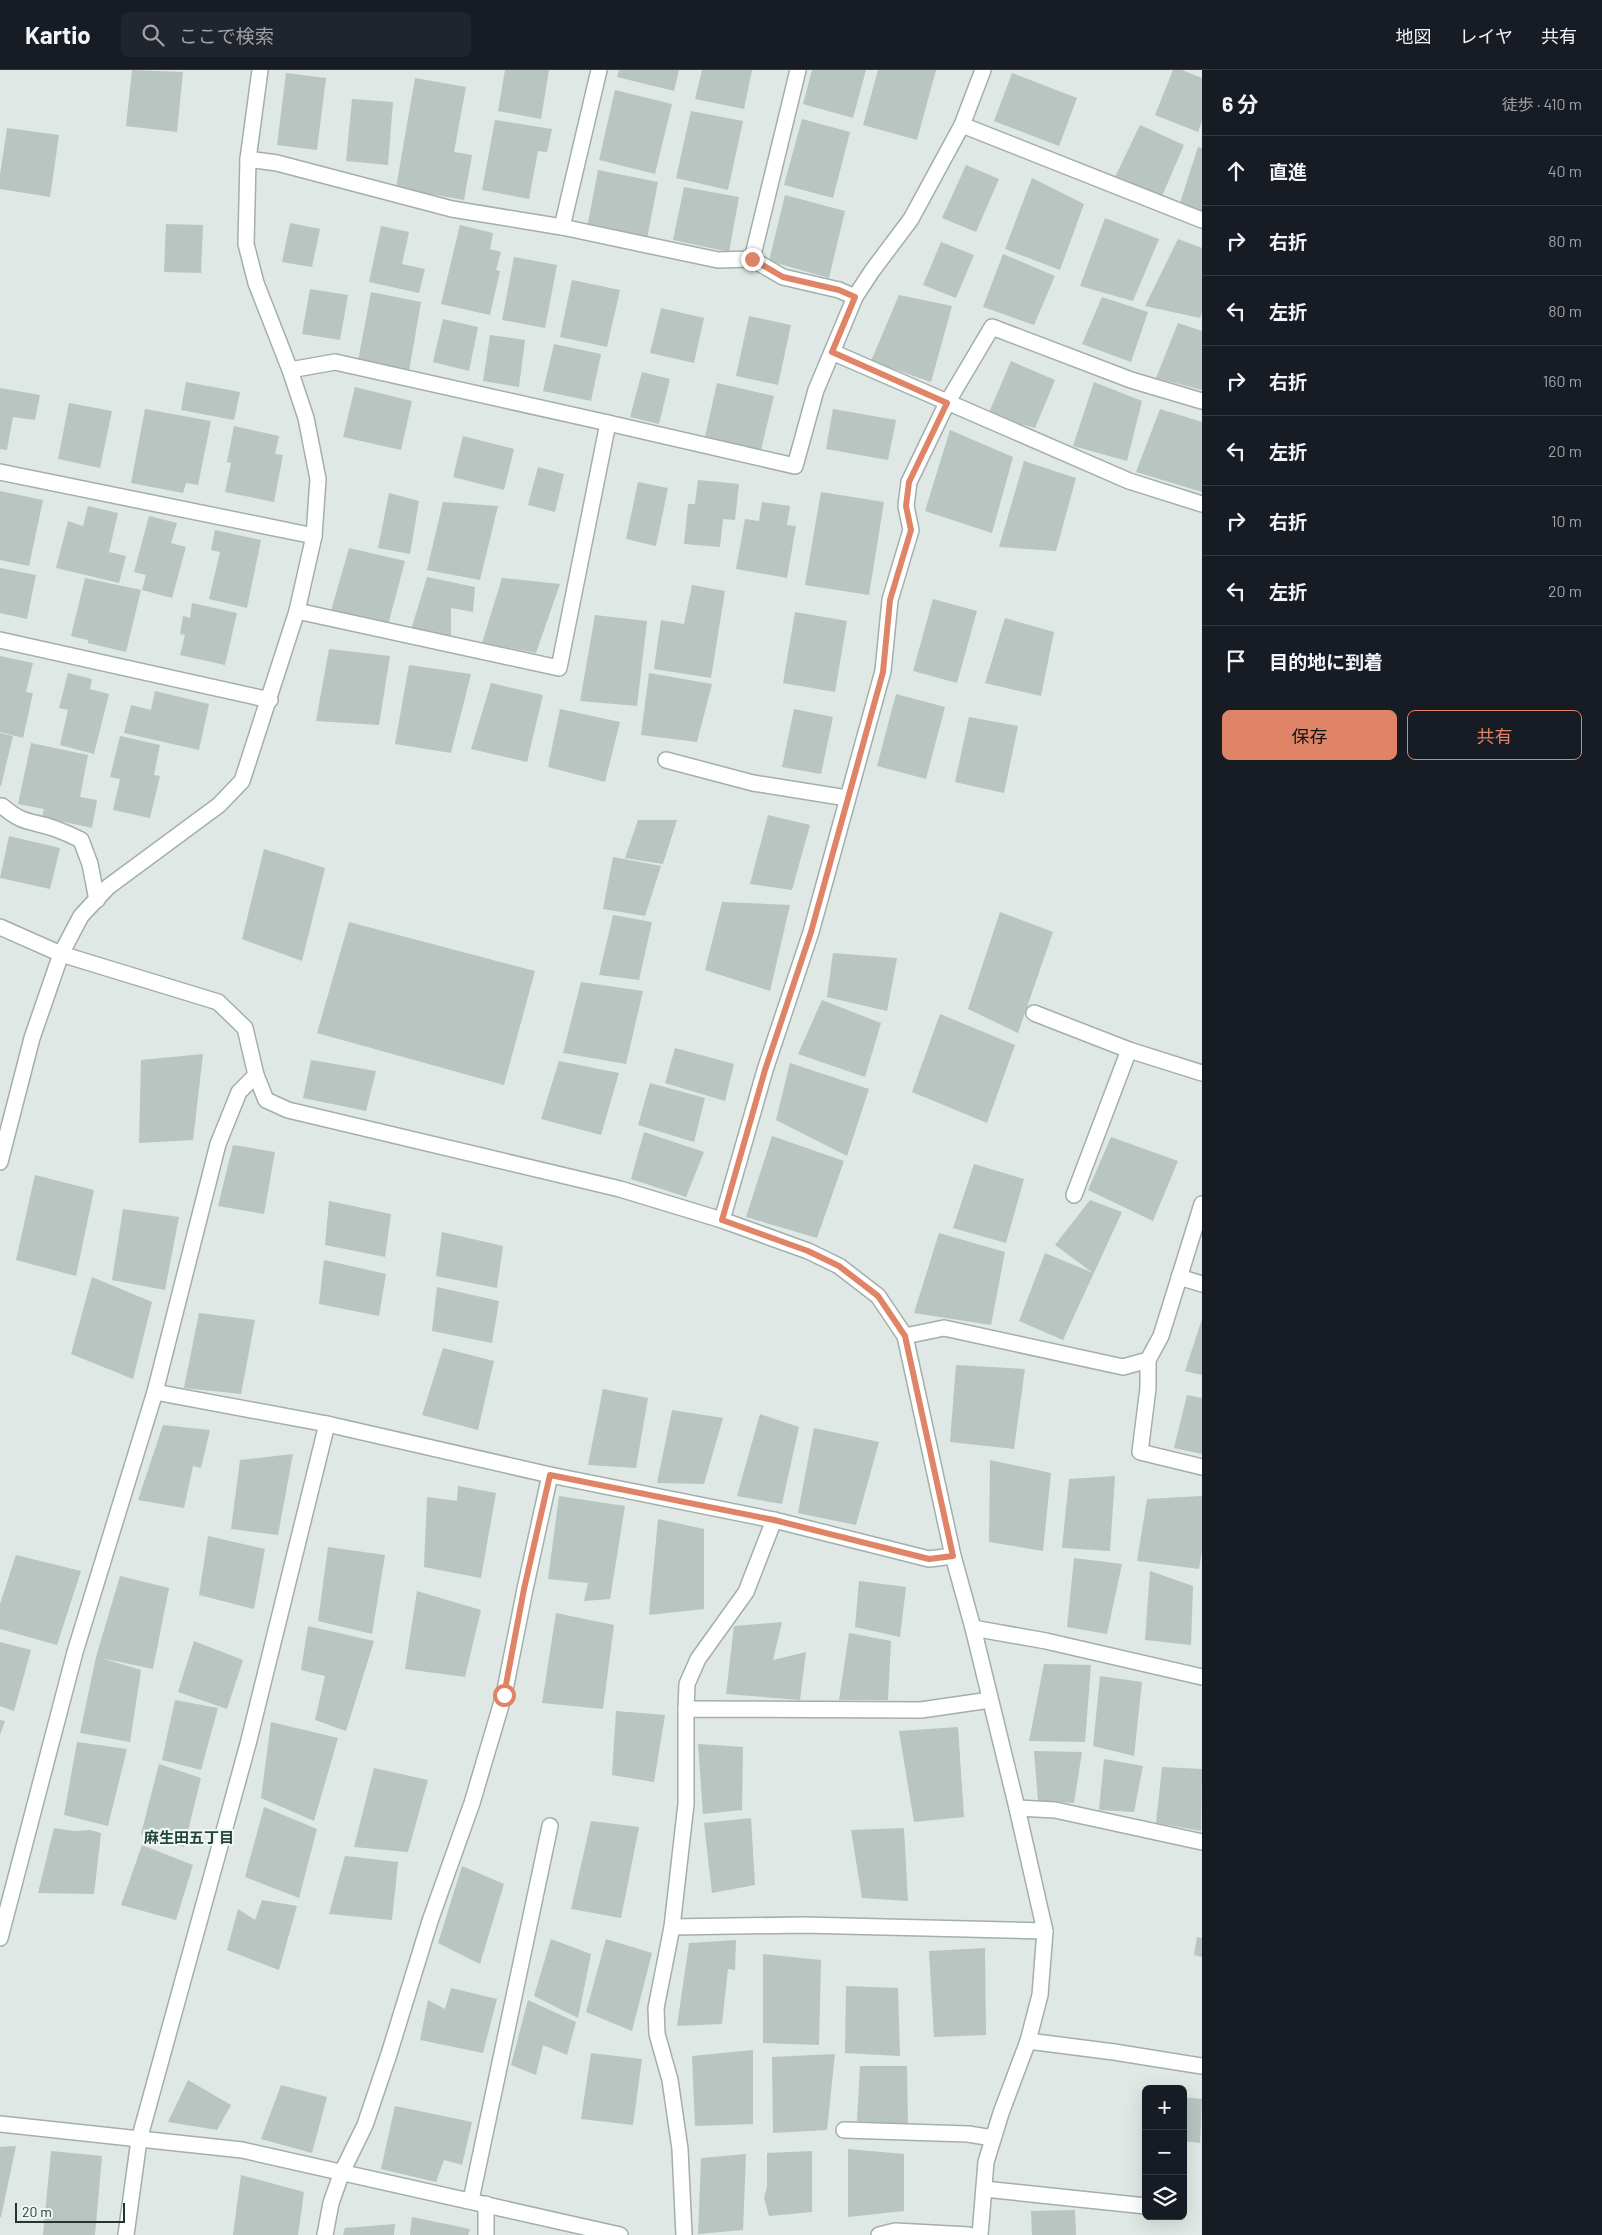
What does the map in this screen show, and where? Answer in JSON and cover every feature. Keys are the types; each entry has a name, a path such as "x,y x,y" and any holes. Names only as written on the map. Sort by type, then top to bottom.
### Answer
{"street":[{"path":"0,1162 32,1038 61,954 80,916 108,887 219,806 242,781 270,700 297,611 314,536 318,479 306,418 290,370 256,282 246,244 248,159 260,70"},
{"path":"562,227 599,70"},
{"path":"752,259 798,70"},
{"path":"290,370 335,362 795,466 816,390 855,297 910,219 962,125 983,70"},
{"path":"962,125 1202,220"},
{"path":"248,159 277,163 452,208 562,227 718,260 752,259 783,277 839,290 855,297"},
{"path":"722,1220 765,1070 811,932 883,672 890,600 911,530 906,506 909,482 947,403 992,327 1131,380 1202,401"},
{"path":"832,352 1129,481 1202,504"},
{"path":"297,611 559,668 608,423"},
{"path":"0,472 314,536"},
{"path":"0,640 270,700"},
{"path":"666,760 753,783 847,798"},
{"path":"1,813 12,815 26,822 54,828 81,840 90,864 97,900"},
{"path":"0,927 61,954 218,1002 245,1028 256,1075 266,1100 288,1110 620,1189 722,1220 808,1251 839,1266 878,1296 905,1336 953,1556 973,1628 1045,1931 1040,1995 1028,2042 986,2162 980,2235"},
{"path":"1034,1013 1128,1050 1202,1073"},
{"path":"1074,1195 1128,1050"},
{"path":"0,1938 75,1652 156,1392 218,1144 239,1092 256,1075"},
{"path":"1202,1204 1161,1336 1148,1360 1148,1388 1140,1452 1202,1467"},
{"path":"1179,1277 1202,1284"},
{"path":"905,1336 944,1328 1123,1367 1148,1360"},
{"path":"156,1392 327,1424 550,1475 774,1520 929,1559 953,1556"},
{"path":"126,2235 139,2140 248,1744 327,1424"},
{"path":"325,2235 331,2203 342,2172 365,2124 430,1921 472,1802 504,1695 524,1589 550,1475"},
{"path":"684,2235 680,2149 670,2080 657,2034 656,2008 672,1928 686,1804 687,1684 698,1659 746,1592 774,1520"},
{"path":"973,1628 1046,1641 1202,1677"},
{"path":"686,1709 920,1710 990,1700"},
{"path":"1017,1808 1055,1810 1202,1842"},
{"path":"486,2235 479,2202 550,1826"},
{"path":"672,1928 803,1925 1045,1931"},
{"path":"1028,2042 1114,2052 1202,2066"},
{"path":"0,2124 242,2150 620,2235"},
{"path":"844,2130 968,2134 993,2138"},
{"path":"984,2188 1142,2206"},
{"path":"878,2235 895,2232 969,2235"}],"building":[{"path":"132,70 183,72 177,132 126,126"},
{"path":"505,70 549,70 541,119 498,111"},
{"path":"619,70 679,70 674,91 617,77"},
{"path":"702,70 752,70 744,109 695,99"},
{"path":"812,70 866,70 853,118 803,104"},
{"path":"878,70 936,70 917,140 863,125"},
{"path":"1173,70 1182,70 1202,78 1202,121 1198,132 1155,115"},
{"path":"286,73 326,78 317,150 277,145"},
{"path":"1012,73 1077,98 1059,146 994,121"},
{"path":"415,78 466,87 454,152 472,155 464,200 396,188"},
{"path":"615,90 672,104 655,174 599,160"},
{"path":"352,99 393,102 388,165 346,161"},
{"path":"691,111 743,121 728,190 676,178"},
{"path":"802,119 850,132 833,198 784,185"},
{"path":"495,120 552,129 547,152 538,151 529,199 482,190"},
{"path":"1140,125 1184,145 1162,196 1115,177"},
{"path":"7,128 59,135 50,197 0,189 0,175"},
{"path":"1198,147 1202,148 1202,214 1179,206"},
{"path":"966,165 999,179 976,232 942,218"},
{"path":"598,170 658,182 647,239 587,228"},
{"path":"1032,178 1084,204 1060,270 1005,249"},
{"path":"684,187 739,197 729,252 673,240"},
{"path":"785,195 845,211 829,278 769,261"},
{"path":"1105,218 1159,239 1133,301 1080,286"},
{"path":"290,223 320,229 312,267 282,262"},
{"path":"166,224 203,225 201,273 164,272"},
{"path":"460,225 493,233 490,249 501,252 496,270 500,271 490,315 441,304"},
{"path":"381,226 409,232 402,264 425,269 419,293 369,282"},
{"path":"1178,239 1202,248 1202,313 1200,318 1145,306"},
{"path":"941,242 974,255 956,298 923,285"},
{"path":"1003,254 1055,276 1034,325 983,307"},
{"path":"514,257 557,265 545,328 502,320"},
{"path":"572,280 620,290 607,347 560,337"},
{"path":"310,289 348,295 340,340 302,334"},
{"path":"371,292 421,302 409,371 358,361"},
{"path":"899,295 952,306 931,382 871,361"},
{"path":"1102,297 1148,312 1131,362 1082,344"},
{"path":"661,308 704,318 694,363 650,353"},
{"path":"749,316 791,325 778,385 736,376"},
{"path":"443,319 478,327 469,371 433,362"},
{"path":"1178,323 1202,331 1202,390 1156,378"},
{"path":"490,335 525,340 519,387 483,381"},
{"path":"554,344 601,354 591,401 543,391"},
{"path":"1011,361 1055,380 1035,428 988,415"},
{"path":"642,372 670,379 659,424 630,417"},
{"path":"186,382 240,392 234,420 181,410"},
{"path":"1094,382 1142,401 1127,461 1073,446"},
{"path":"717,383 774,396 761,450 705,437"},
{"path":"355,387 412,401 401,450 343,437"},
{"path":"0,388 40,395 35,420 13,417 7,450 0,449"},
{"path":"69,403 112,411 100,468 58,459"},
{"path":"145,409 211,421 198,485 186,483 183,493 131,483"},
{"path":"833,409 896,420 888,460 826,449"},
{"path":"1160,409 1202,422 1202,492 1136,472"},
{"path":"234,426 279,436 275,454 283,455 274,502 225,492 231,463 227,462"},
{"path":"950,430 1013,457 992,533 925,511"},
{"path":"463,436 514,449 504,490 453,477"},
{"path":"1024,461 1076,478 1056,551 999,547"},
{"path":"538,467 564,474 555,512 528,505"},
{"path":"698,480 739,484 735,520 723,519 720,547 684,544 688,504 695,504"},
{"path":"638,482 668,488 656,546 626,539"},
{"path":"0,491 43,500 29,566 0,560"},
{"path":"821,492 884,502 869,595 805,585"},
{"path":"389,493 419,501 410,554 378,548"},
{"path":"443,502 498,506 480,580 427,570"},
{"path":"762,502 790,506 787,525 796,526 787,578 736,569 745,519 759,521"},
{"path":"88,506 118,513 109,552 126,556 119,583 56,568 68,521 83,526"},
{"path":"149,516 177,523 171,543 186,547 172,598 142,590 146,575 134,572"},
{"path":"215,530 261,540 247,608 209,599 220,552 211,550"},
{"path":"349,548 405,561 387,629 331,611"},
{"path":"0,568 36,575 27,619 0,613"},
{"path":"427,577 475,587 473,612 451,608 451,636 411,630"},
{"path":"85,578 141,590 126,652 88,643 88,640 71,636"},
{"path":"502,578 560,584 536,653 482,643"},
{"path":"692,585 725,591 711,678 654,669 661,620 684,624"},
{"path":"933,599 977,611 957,683 913,671"},
{"path":"192,603 237,613 225,665 180,655 185,635 180,634 183,616 190,618"},
{"path":"795,612 847,621 835,692 783,683"},
{"path":"595,615 647,621 637,706 580,701"},
{"path":"1005,618 1054,632 1041,696 985,683"},
{"path":"329,649 390,656 379,725 316,721"},
{"path":"0,656 33,663 26,692 33,693 23,738 0,732"},
{"path":"409,665 471,674 451,753 395,744"},
{"path":"68,673 92,679 90,689 109,694 94,754 60,745 68,710 59,708"},
{"path":"649,673 712,684 697,742 641,735"},
{"path":"491,683 543,695 527,762 471,749"},
{"path":"155,691 209,704 199,750 124,733 131,705 151,710"},
{"path":"896,694 945,707 926,779 877,766"},
{"path":"560,709 620,722 605,782 548,767"},
{"path":"794,709 833,717 821,774 782,767"},
{"path":"969,717 1018,726 1004,793 955,782"},
{"path":"0,733 13,736 1,786 0,786"},
{"path":"120,736 160,745 154,775 160,776 150,818 113,810 120,779 110,777"},
{"path":"31,743 88,755 80,797 97,800 92,828 42,817 44,809 18,804"},
{"path":"768,815 810,825 792,890 750,884"},
{"path":"638,820 677,820 663,864 625,858"},
{"path":"9,836 60,848 50,889 0,878"},
{"path":"264,849 325,868 302,961 242,939"},
{"path":"613,857 661,866 645,916 603,909"},
{"path":"722,902 790,905 770,991 705,970"},
{"path":"1000,912 1053,932 1018,1033 968,1009"},
{"path":"613,915 652,922 639,980 599,975"},
{"path":"349,922 535,971 504,1085 317,1033"},
{"path":"833,953 897,958 887,1011 827,997"},
{"path":"581,982 643,991 626,1064 563,1053"},
{"path":"822,1000 881,1023 865,1077 798,1054"},
{"path":"940,1014 1015,1045 987,1123 912,1092"},
{"path":"675,1048 734,1064 725,1101 665,1083"},
{"path":"203,1054 193,1140 139,1143 141,1060"},
{"path":"311,1060 376,1071 366,1111 303,1098"},
{"path":"559,1061 619,1073 601,1135 541,1119"},
{"path":"790,1063 869,1089 847,1156 776,1120"},
{"path":"650,1083 705,1098 694,1142 638,1125"},
{"path":"644,1132 704,1152 686,1197 631,1179"},
{"path":"772,1136 844,1161 817,1238 746,1217"},
{"path":"1111,1137 1178,1161 1153,1221 1088,1190"},
{"path":"233,1145 275,1152 264,1214 218,1206"},
{"path":"974,1164 1024,1179 1006,1243 953,1228"},
{"path":"35,1175 94,1190 76,1276 16,1260"},
{"path":"1090,1200 1122,1212 1063,1340 1019,1321 1045,1253 1093,1273 1055,1245"},
{"path":"329,1201 391,1214 385,1257 325,1245"},
{"path":"123,1209 179,1217 165,1290 112,1280"},
{"path":"442,1232 503,1246 497,1288 436,1276"},
{"path":"939,1233 1005,1252 991,1325 914,1313"},
{"path":"324,1260 386,1274 379,1316 319,1304"},
{"path":"92,1277 152,1302 133,1379 71,1354"},
{"path":"437,1287 499,1301 492,1343 432,1331"},
{"path":"199,1313 255,1320 241,1394 184,1388"},
{"path":"1202,1319 1202,1375 1185,1371"},
{"path":"443,1348 494,1361 478,1430 422,1415"},
{"path":"956,1365 1025,1369 1014,1449 950,1442"},
{"path":"603,1389 648,1398 636,1468 588,1465"},
{"path":"1187,1395 1202,1398 1202,1454 1174,1448"},
{"path":"672,1410 723,1418 704,1484 657,1483"},
{"path":"760,1414 799,1427 782,1504 737,1496"},
{"path":"163,1425 210,1430 201,1468 193,1466 184,1508 138,1500"},
{"path":"814,1428 879,1442 856,1525 798,1513"},
{"path":"293,1454 278,1535 231,1529 240,1460"},
{"path":"990,1460 1051,1473 1043,1551 989,1542"},
{"path":"1115,1476 1110,1551 1062,1548 1069,1479"},
{"path":"458,1486 496,1493 481,1578 424,1567 427,1497 457,1501"},
{"path":"559,1496 625,1506 610,1599 584,1601 588,1583 548,1579"},
{"path":"1202,1496 1202,1551 1199,1569 1137,1561 1147,1499"},
{"path":"658,1519 704,1529 704,1609 649,1615"},
{"path":"208,1536 265,1549 254,1609 199,1595"},
{"path":"328,1547 385,1555 372,1634 318,1621"},
{"path":"16,1555 81,1571 57,1645 0,1629 0,1604"},
{"path":"1074,1558 1122,1564 1107,1634 1067,1627"},
{"path":"1150,1571 1193,1586 1191,1645 1145,1640"},
{"path":"120,1576 169,1588 153,1669 101,1658 141,1670 130,1742 80,1733 96,1657"},
{"path":"859,1581 906,1587 900,1637 855,1627"},
{"path":"417,1591 481,1610 465,1677 405,1669"},
{"path":"556,1613 614,1625 603,1709 542,1703"},
{"path":"782,1622 773,1660 806,1652 800,1700 726,1694 734,1626"},
{"path":"308,1626 374,1641 346,1731 315,1720 325,1676 301,1670"},
{"path":"849,1633 891,1641 888,1700 839,1700"},
{"path":"194,1641 243,1660 227,1709 178,1692"},
{"path":"0,1642 31,1650 14,1711 0,1706"},
{"path":"1044,1664 1091,1665 1085,1742 1029,1741"},
{"path":"1100,1676 1142,1682 1134,1756 1093,1746"},
{"path":"175,1700 218,1708 201,1770 162,1760"},
{"path":"616,1711 665,1715 654,1782 612,1775"},
{"path":"0,1720 5,1721 0,1735"},
{"path":"271,1722 338,1738 314,1821 261,1798"},
{"path":"958,1727 964,1817 914,1822 899,1731"},
{"path":"77,1742 127,1749 108,1826 64,1815"},
{"path":"698,1744 743,1747 742,1810 703,1814"},
{"path":"1034,1751 1082,1752 1074,1803 1038,1801"},
{"path":"1104,1759 1143,1766 1134,1812 1099,1810"},
{"path":"159,1764 201,1778 184,1847 141,1834"},
{"path":"1162,1767 1202,1769 1201,1831 1156,1823"},
{"path":"374,1768 428,1780 408,1852 354,1847"},
{"path":"264,1807 317,1829 299,1898 245,1877"},
{"path":"751,1818 755,1885 712,1893 704,1823"},
{"path":"591,1821 639,1827 621,1918 571,1909"},
{"path":"54,1828 73,1831 90,1830 101,1833 94,1894 38,1893"},
{"path":"904,1828 908,1901 862,1898 851,1830"},
{"path":"142,1845 193,1865 176,1920 121,1905"},
{"path":"345,1856 398,1862 392,1920 329,1914"},
{"path":"462,1866 504,1884 480,1964 438,1943"},
{"path":"262,1900 297,1906 279,1970 227,1950 238,1909 255,1920"},
{"path":"1197,1937 1202,1938 1202,1957 1194,1955"},
{"path":"551,1939 591,1954 578,2018 534,1996"},
{"path":"606,1939 652,1953 632,2031 586,2012"},
{"path":"736,1940 735,1970 728,1969 722,2024 677,2026 689,1943"},
{"path":"985,1948 986,2035 934,2037 929,1951"},
{"path":"763,1954 821,1960 819,2045 763,2043"},
{"path":"846,1986 898,1988 900,2056 845,2053"},
{"path":"451,1988 497,1999 483,2053 420,2040 428,2000 445,2009"},
{"path":"528,2000 576,2022 567,2055 543,2045 536,2075 511,2065"},
{"path":"753,2050 753,2124 695,2126 692,2056"},
{"path":"591,2053 642,2059 633,2125 581,2119"},
{"path":"835,2054 827,2130 773,2133 772,2057"},
{"path":"860,2066 907,2066 908,2126 857,2121"},
{"path":"188,2080 231,2105 217,2130 168,2122"},
{"path":"281,2085 327,2097 312,2153 261,2139"},
{"path":"1187,2097 1202,2099 1200,2143 1187,2141"},
{"path":"395,2106 472,2122 462,2165 444,2160 436,2182 381,2169"},
{"path":"16,2146 1,2217 0,2217 0,2147"},
{"path":"848,2149 904,2154 904,2211 848,2217"},
{"path":"51,2151 102,2156 95,2235 43,2235"},
{"path":"812,2151 812,2212 769,2216 764,2198 767,2187 767,2153"},
{"path":"746,2154 743,2230 698,2234 701,2158"},
{"path":"241,2175 304,2192 298,2235 233,2235"},
{"path":"1075,2210 1076,2235 1032,2235 1031,2211"},
{"path":"412,2217 470,2229 468,2235 410,2235"},
{"path":"395,2224 394,2235 343,2235 345,2228"}],"district":[{"name":"麻生田五丁目","path":"189,1838"}],"route":[{"path":"504,1695 524,1589 550,1475 774,1520 929,1559 953,1556 905,1336 878,1296 839,1266 808,1251 722,1220 765,1070 811,932 883,672 890,600 911,530 906,506 909,482 947,403 832,352 855,297 839,290 783,277 752,259"}]}
